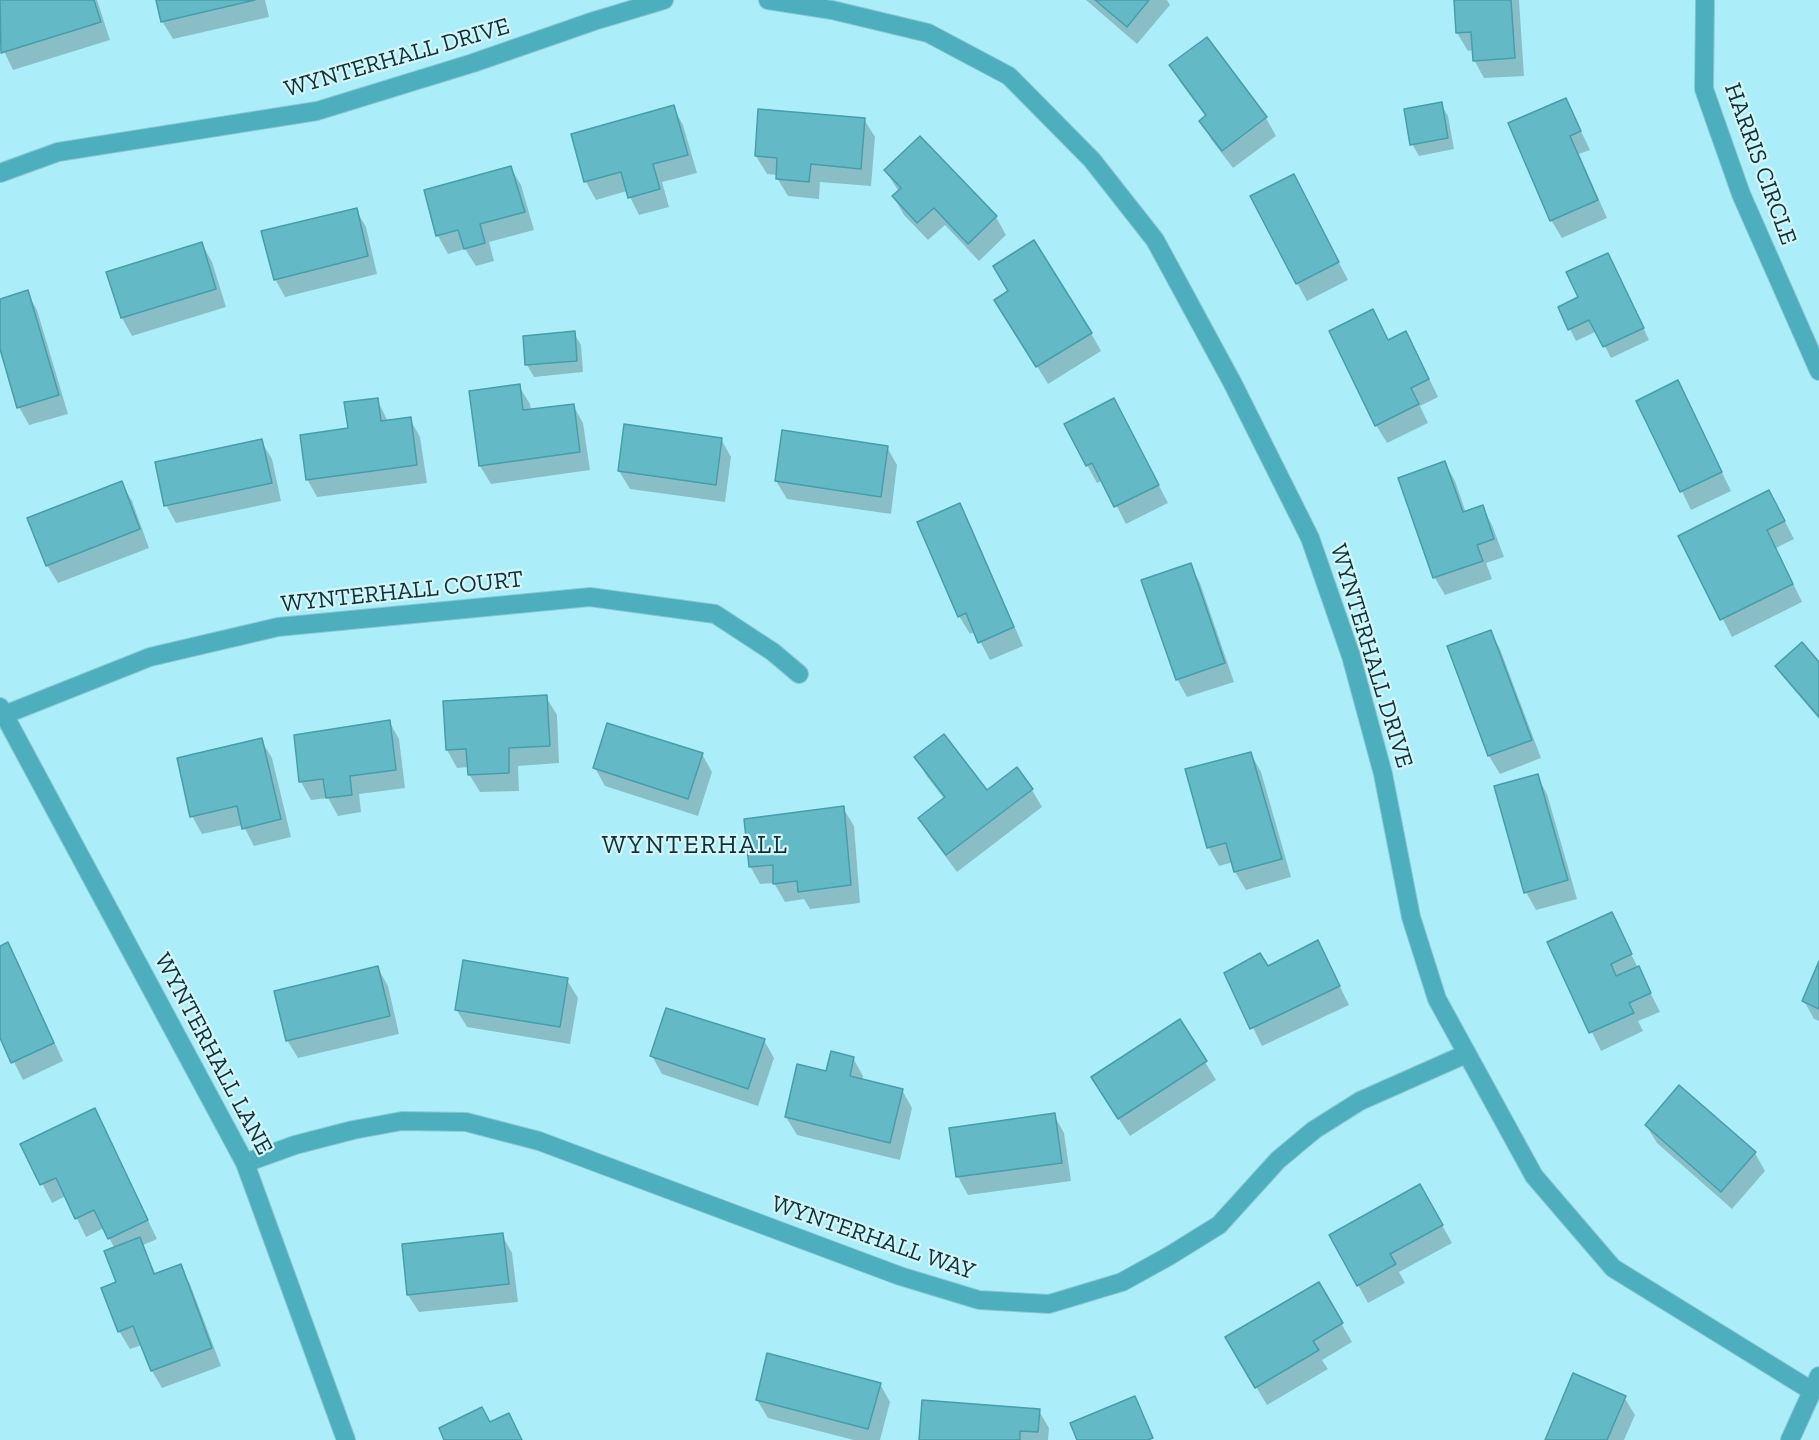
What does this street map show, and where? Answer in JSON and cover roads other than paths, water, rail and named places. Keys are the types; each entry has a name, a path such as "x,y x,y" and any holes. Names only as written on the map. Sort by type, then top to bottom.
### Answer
{"street":[{"name":"WYNTERHALL DRIVE","path":"0,173 58,153 317,111 473,63 594,21 664,0"},
{"name":"WYNTERHALL DRIVE","path":"768,0 832,10 928,33 1009,76 1092,160 1155,240 1232,382 1310,538 1351,656 1380,763 1411,918 1437,999 1534,1176 1613,1268 1816,1383"},
{"name":"HARRIS CIRCLE","path":"1705,0 1704,89 1741,194 1819,371"},
{"name":"WYNTERHALL COURT","path":"2,711 150,657 279,627 590,597 715,614 773,652 799,674"},
{"name":"WYNTERHALL LANE","path":"2,711 245,1163 346,1440"},
{"name":"WYNTERHALL WAY","path":"245,1163 295,1145 353,1130 402,1121 466,1122 539,1141 900,1276 979,1300 1049,1304 1122,1282 1169,1256 1219,1225 1278,1160 1314,1130 1360,1101 1466,1054"},
{"path":"1790,1440 1816,1383"}],"district":[{"name":"WYNTERHALL","path":"695,846"}]}
